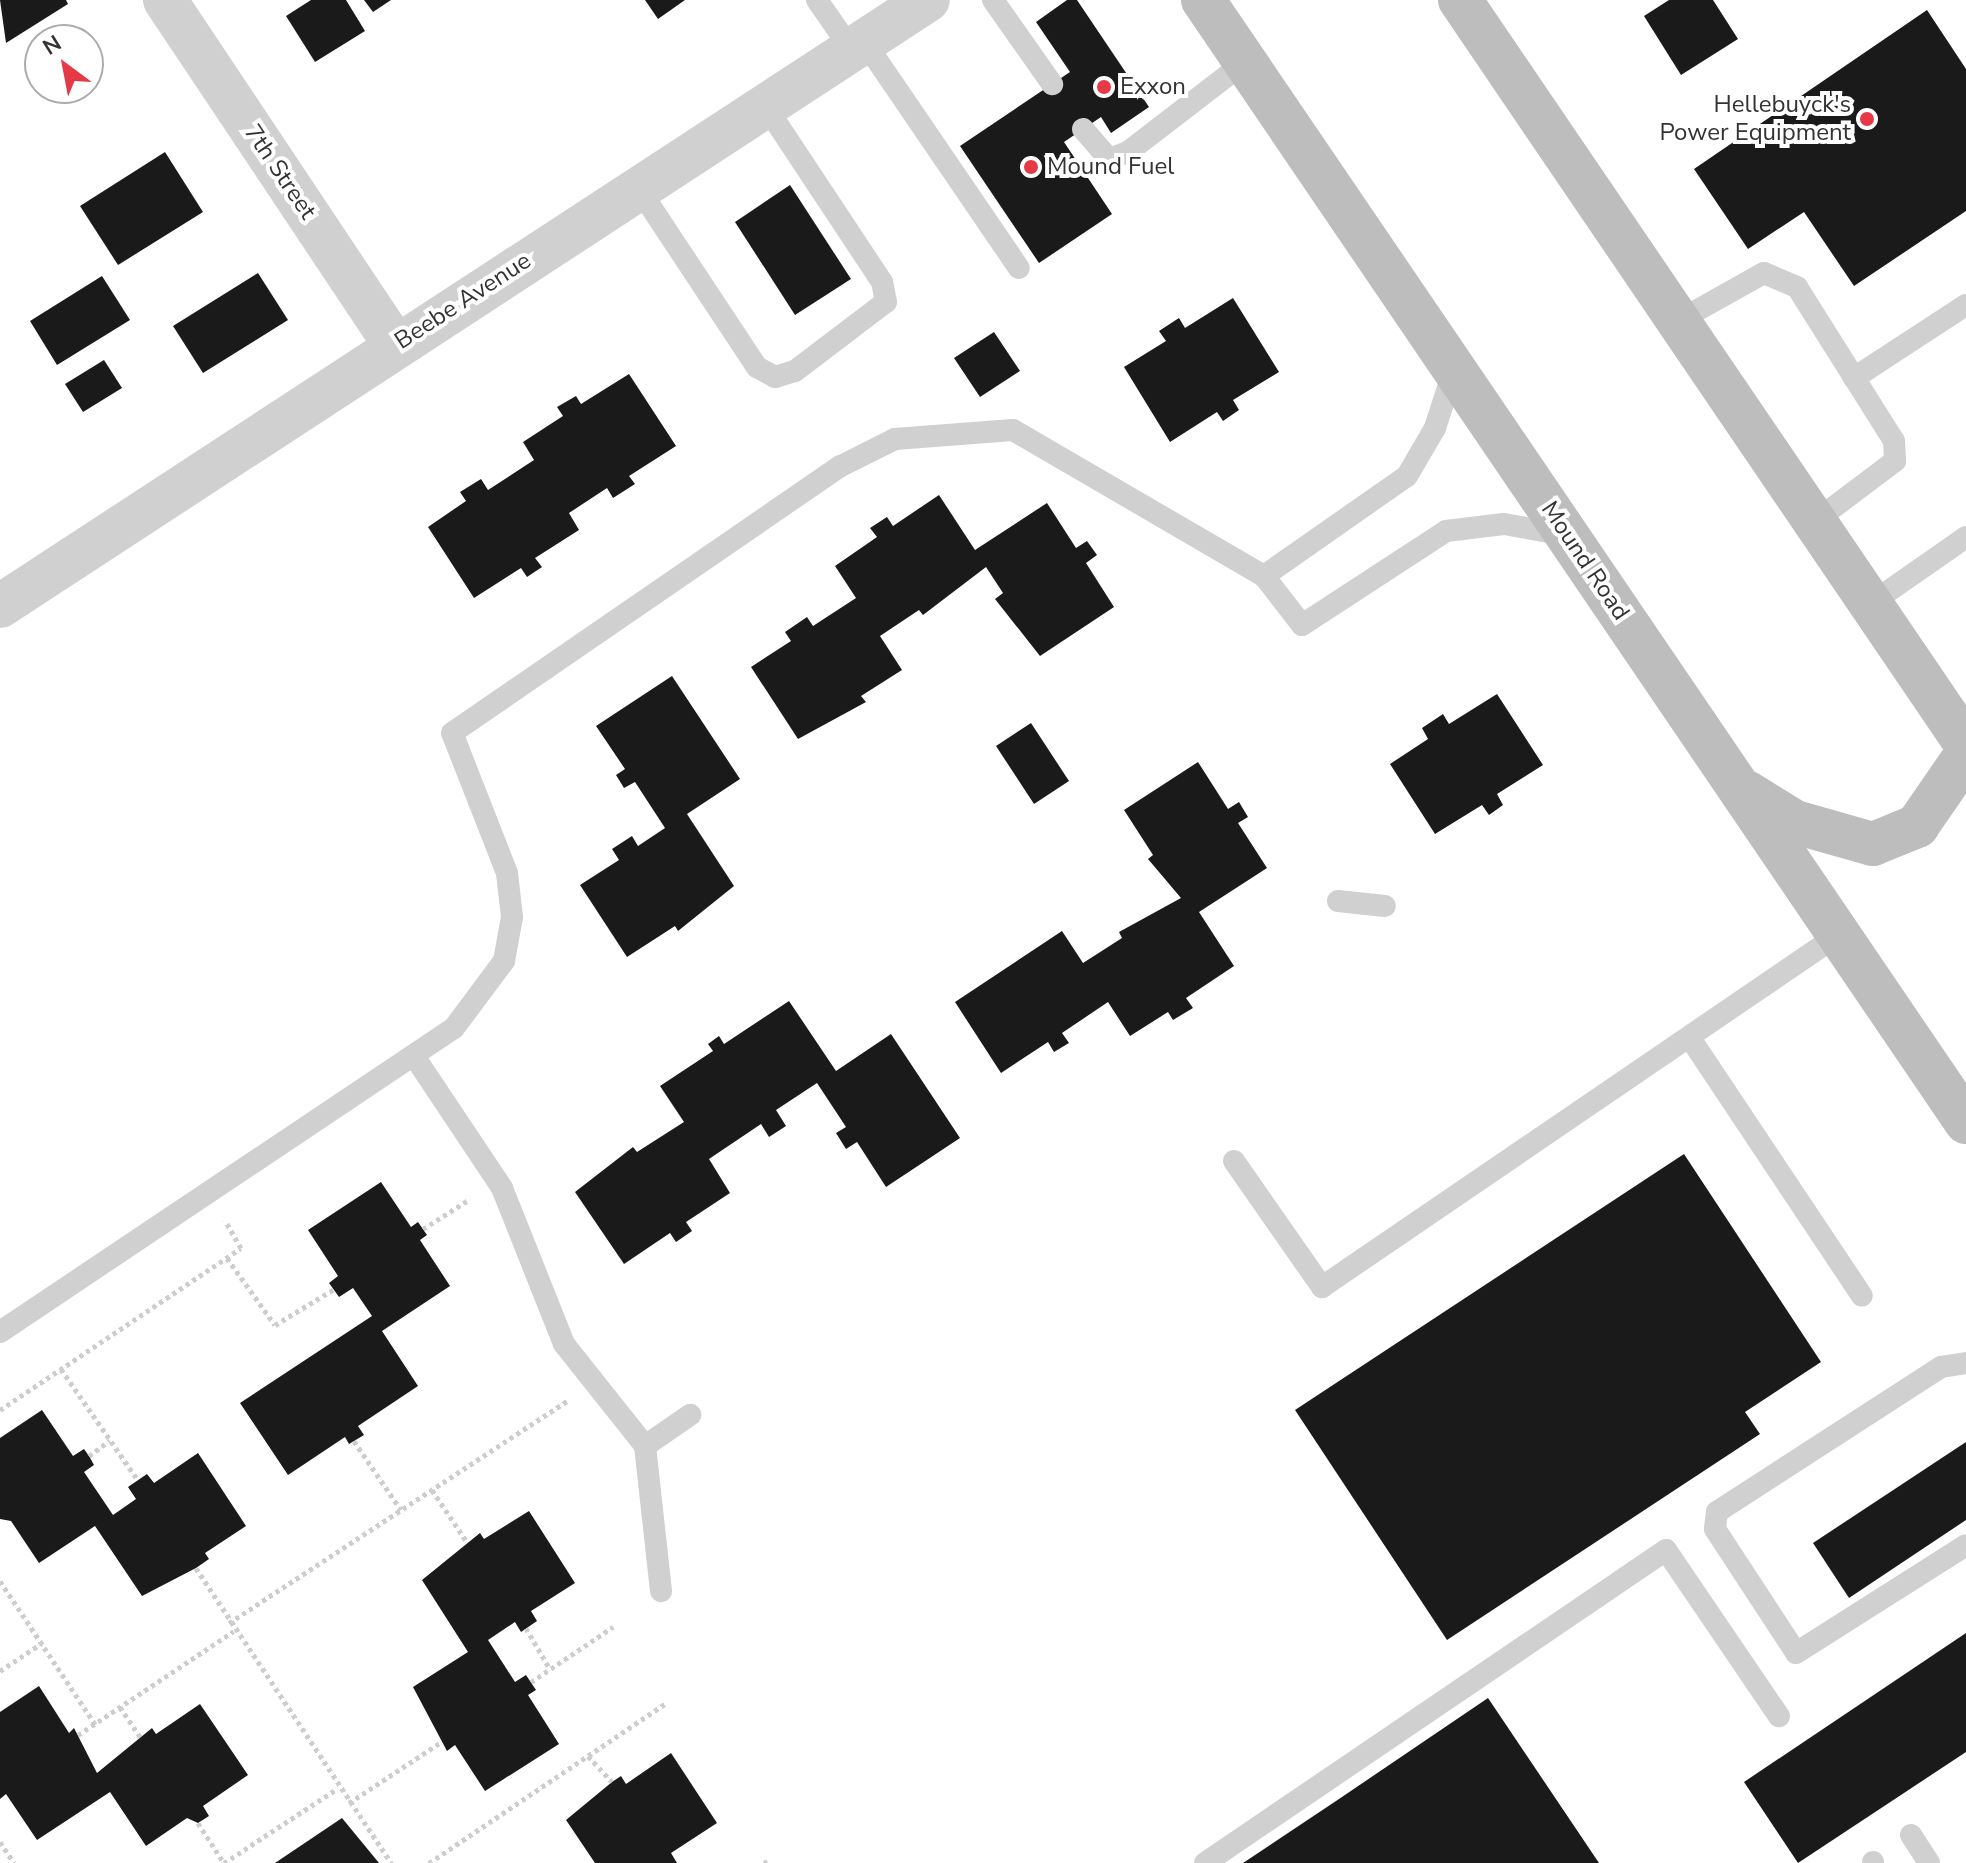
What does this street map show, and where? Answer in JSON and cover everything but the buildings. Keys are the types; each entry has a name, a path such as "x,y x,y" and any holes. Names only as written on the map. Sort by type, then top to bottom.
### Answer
{"main road":[{"name":"Mound Road","path":"1203,0 1966,1122"},
{"path":"1460,0 1966,744"},
{"path":"1739,788 1795,822 1873,844 1917,826 1966,755"}],"street":[{"name":"7th Street","path":"165,0 395,345"},
{"name":"Beebe Avenue","path":"0,606 395,345 767,108 928,0"}],"lane":[{"path":"817,0 859,48 1019,268"},
{"path":"993,0 1052,84"},
{"path":"1083,129 1109,159 1128,152 1245,62"},
{"path":"639,189 757,367 775,377 795,371 886,302 882,282 767,108"},
{"path":"1678,321 1743,282 1779,274 1797,287 1894,441 1895,461 1814,522"},
{"path":"1854,378 1966,305"},
{"path":"1264,576 1407,476 1435,428 1455,368"},
{"path":"0,1332 416,1059 484,996 504,961 512,917 507,873 452,733 841,466 895,439 1013,430 1264,576 1302,625 1446,531 1504,524 1568,535"},
{"path":"1870,604 1966,537"},
{"path":"1338,901 1385,906"},
{"path":"1234,1161 1322,1287 1692,1041 1838,935"},
{"path":"1692,1041 1862,1296"},
{"path":"416,1059 502,1188 564,1344 645,1446 661,1591"},
{"path":"1966,1363 1941,1367 1717,1512 1715,1529 1796,1653 1966,1545"},
{"path":"645,1446 690,1415"},
{"path":"1205,1863 1666,1550 1779,1716"},
{"path":"1911,1835 1929,1863"}],"path":[{"path":"0,1410 241,1248 209,1192"},
{"path":"423,1229 470,1199"},
{"path":"227,1258 275,1325 334,1289"},
{"path":"61,1369 138,1480"},
{"path":"229,1623 568,1400"},
{"path":"89,1456 110,1440"},
{"path":"354,1441 401,1510"},
{"path":"432,1490 467,1542"},
{"path":"196,1568 234,1631 388,1862"},
{"path":"0,1581 95,1724"},
{"path":"531,1682 613,1627"},
{"path":"526,1628 550,1669"},
{"path":"78,1735 234,1631"},
{"path":"0,1671 42,1643"},
{"path":"429,1863 665,1704"},
{"path":"120,1707 140,1737"},
{"path":"349,1803 441,1742"},
{"path":"588,1756 612,1782"},
{"path":"198,1823 224,1863 338,1788"},
{"path":"0,1842 14,1863"}],"place":[{"name":"Exxon","path":"1104,87"},
{"name":"Hellebuyck's Power Equipment","path":"1867,119"},
{"name":"Mound Fuel","path":"1031,167"}]}
